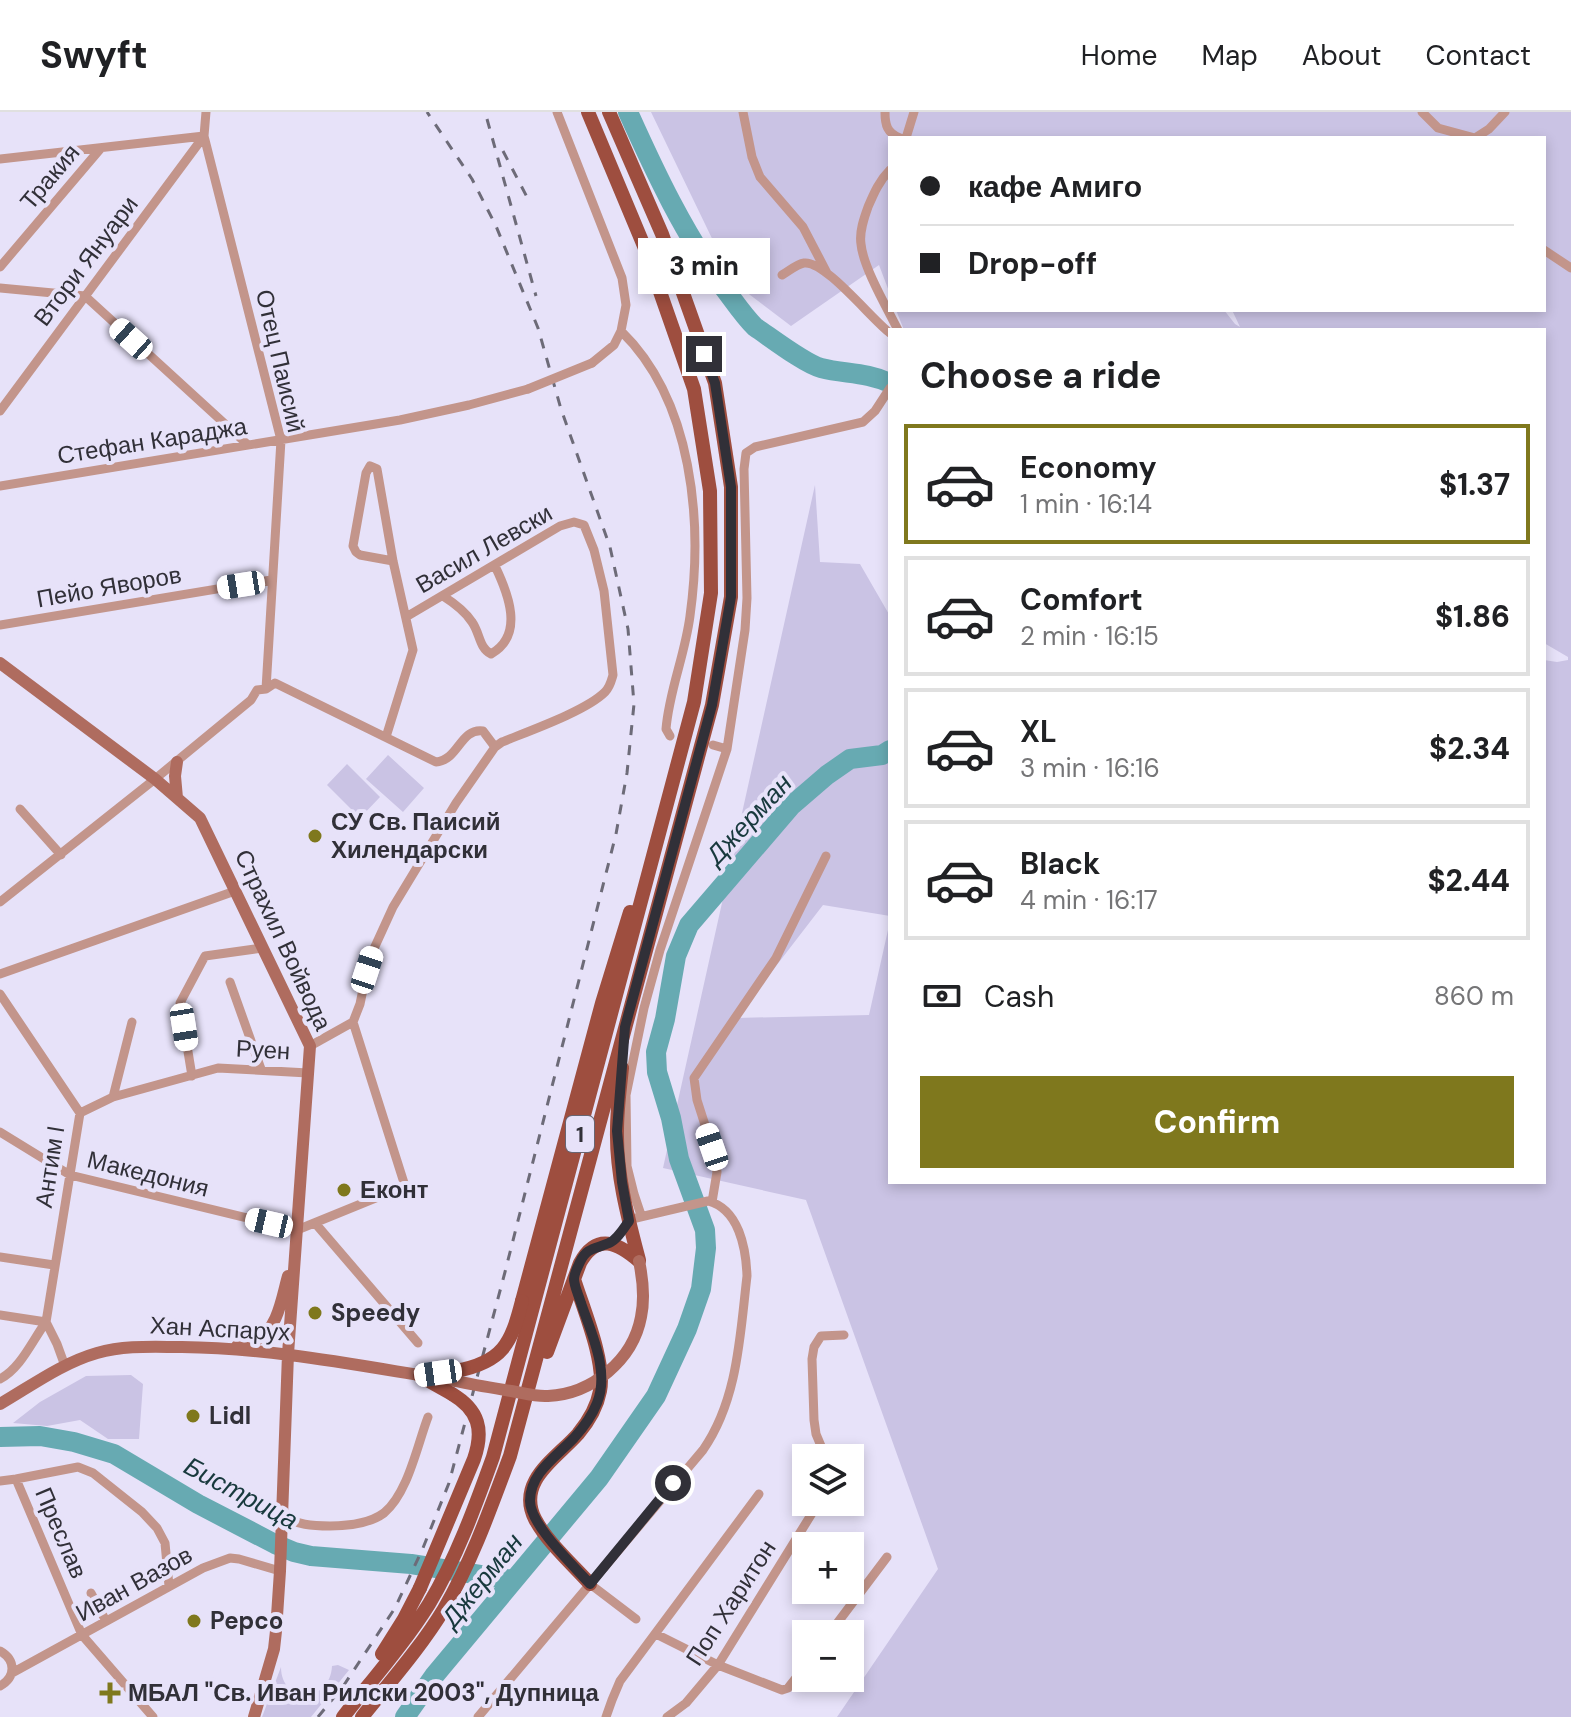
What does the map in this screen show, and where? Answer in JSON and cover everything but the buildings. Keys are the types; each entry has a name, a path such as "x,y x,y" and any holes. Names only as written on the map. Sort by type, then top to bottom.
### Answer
{"main road":[{"name":"1","path":"341,1717 413,1628 436,1590 493,1457 694,702 711,593 710,491 694,389 644,246 588,112"},
{"name":"1","path":"362,1717 427,1633 451,1596 466,1567 510,1456 712,705 731,597 731,487 715,383 662,234 609,112"},
{"path":"420,1376 455,1382 489,1360 506,1346 513,1335 614,958 672,786"},
{"path":"625,1027 617,1131 622,1182 635,1218 639,1261"},
{"path":"510,1456 580,1263 588,1251 609,1243 635,1218"},
{"path":"609,1243 623,1248 639,1261"},
{"path":"574,1279 597,1354 601,1384 597,1403 586,1424 536,1477 530,1501 542,1529 590,1584"},
{"path":"420,1376 455,1382"},
{"path":"341,1717 404,1619 420,1588 474,1459 478,1423 455,1382"}],"street":[{"name":"Отец Паисий","path":"206,112 204,136 281,440 266,689"},
{"path":"557,112 622,278 626,305 621,331 651,366 668,400 677,423 689,479 695,516 694,568 690,617 680,667 667,708 666,729 670,736"},
{"path":"743,112 752,157 760,177 803,227 827,273"},
{"path":"885,112 885,124 897,136"},
{"path":"907,136 914,112"},
{"path":"1422,112 1438,128 1468,136"},
{"path":"1478,136 1505,112"},
{"path":"0,159 204,136"},
{"name":"Втори Януари","path":"0,411 204,136"},
{"name":"Тракия","path":"0,267 101,148"},
{"path":"888,172 874,191 865,216 861,245 888,309"},
{"path":"1546,251 1571,268"},
{"path":"782,275 803,262 814,263 888,332"},
{"path":"0,288 85,296 248,445"},
{"name":"Стефан Караджа","path":"0,486 400,420 469,405 528,389 592,363 614,345 621,331"},
{"path":"478,1717 703,1450 724,1411 735,1363 747,1276 741,1237 725,1209 710,1202 635,1218 634,1194 627,1166 626,1095 660,950 727,749 746,609 746,453 755,447 863,422 875,411 888,391"},
{"path":"386,737 413,650 377,469 370,466 366,473 353,546 360,555 393,561"},
{"name":"Васил Левски","path":"406,617 560,526 574,522 584,525 604,591 613,675 610,685 588,704 495,747"},
{"path":"443,596 472,621 486,653 496,652 507,638 512,615 509,599 495,566"},
{"name":"Пейо Яворов","path":"0,625 271,580"},
{"name":"Страхил Войвода","path":"0,663 155,779 200,818 310,1046 288,1354 281,1555 274,1649 254,1717"},
{"path":"0,902 177,762 251,700 257,690 275,683 436,762 450,757 468,734 483,731 495,747 456,803 393,907 372,953 353,1022 405,1186 297,1230"},
{"path":"713,745 727,749"},
{"path":"177,762 177,798"},
{"path":"20,809 61,855"},
{"path":"710,1202 717,1172 694,1078 776,958 826,856"},
{"path":"0,974 235,891"},
{"path":"192,1076 180,1003 205,956 262,948"},
{"path":"230,982 261,1069"},
{"name":"Антим I","path":"0,994 80,1113 46,1322"},
{"path":"113,1097 132,1022"},
{"path":"310,1046 353,1022"},
{"name":"Руен","path":"80,1113 113,1097 218,1068 308,1073"},
{"name":"Македония","path":"0,1132 70,1175 297,1230"},
{"path":"315,1223 418,1343"},
{"path":"230,1348 256,1341 268,1331 295,1254"},
{"path":"0,1257 54,1265"},
{"path":"455,1382 544,1396 572,1392 595,1382 618,1362 636,1334 644,1296 639,1261"},
{"path":"0,1315 46,1322"},
{"path":"46,1322 65,1366"},
{"path":"0,1379 8,1375 23,1358 46,1322"},
{"path":"820,1444 814,1420 814,1347 821,1336 844,1335"},
{"name":"Хан Аспарух","path":"0,1404 65,1366 99,1353 132,1346 230,1348 288,1354 420,1376"},
{"path":"282,1521 349,1526 382,1515 403,1486 428,1417"},
{"path":"0,1481 78,1467 93,1473 157,1528 165,1543 169,1586"},
{"name":"Преслав","path":"16,1479 82,1635 153,1717"},
{"path":"606,1717 620,1681 759,1494"},
{"name":"Поп Харитон","path":"667,1717 686,1703 718,1665 810,1516"},
{"path":"840,1620 887,1557"},
{"name":"Иван Вазов","path":"0,1686 12,1673 203,1568 230,1558 280,1571"},
{"path":"590,1584 636,1619"},
{"path":"91,1593 106,1621"},
{"path":"656,1634 718,1665 782,1690 792,1683"},
{"path":"0,1651 11,1662 12,1673"}],"shaded area":[{"path":"651,112 1571,112 1571,1717 837,1717 854,1692 864,1692 864,1677 938,1569 806,1200 663,1168 815,485 820,562 860,564 888,613 888,916 823,905 736,1018 869,1015 888,930 888,1184 1546,1184 1546,660 1557,662 1568,660 1568,657 1546,644 1546,328 903,328 897,312 1226,312 1240,327 1233,312 1546,312 1546,136 888,136 888,289 879,265 791,326 733,282"},
{"path":"388,755 424,788 403,812 366,779"},
{"path":"347,764 380,797 360,818 327,785"},
{"path":"131,1375 143,1384 139,1439 108,1439 80,1420 47,1426 13,1423 40,1402 86,1376"},
{"path":"332,1666 349,1670 311,1717 262,1717 281,1667 283,1679 289,1688 306,1695 323,1687"}],"waterway":[{"name":"Джерман","path":"628,112 683,224 724,288 755,327 814,366 888,382"},
{"name":"Джерман","path":"405,1717 434,1676 599,1478 656,1396 687,1329 701,1289 705,1230 679,1159 657,1072 656,1052 676,956 689,925 791,806 850,759 882,755 888,751"},
{"name":"Бистрица","path":"0,1437 40,1436 114,1454 198,1504 294,1552 411,1564 513,1580"}],"railway":[{"path":"318,1717 344,1685 395,1608 449,1483 616,834 627,773 634,704 628,629 610,547 561,409 538,328 496,226 472,179 427,112"},
{"path":"487,119 536,296"},
{"path":"503,151 527,197"}],"place":[{"name":"СУ Св. Паисий Хилендарски","path":"315,836"},
{"name":"Еконт","path":"344,1190"},
{"name":"Speedy","path":"315,1313"},
{"name":"Lidl","path":"193,1416"},
{"name":"Pepco","path":"194,1621"},
{"name":"МБАЛ \"Св. Иван Рилски 2003\", Дупница","path":"110,1693"}],"route":[{"path":"673,1483 590,1584 542,1529 531,1508 536,1477 586,1424 600,1393 601,1374 597,1354 574,1279 588,1251 609,1243 629,1221 617,1131 625,1027 712,705 731,597 731,487 715,383 704,354"}]}
